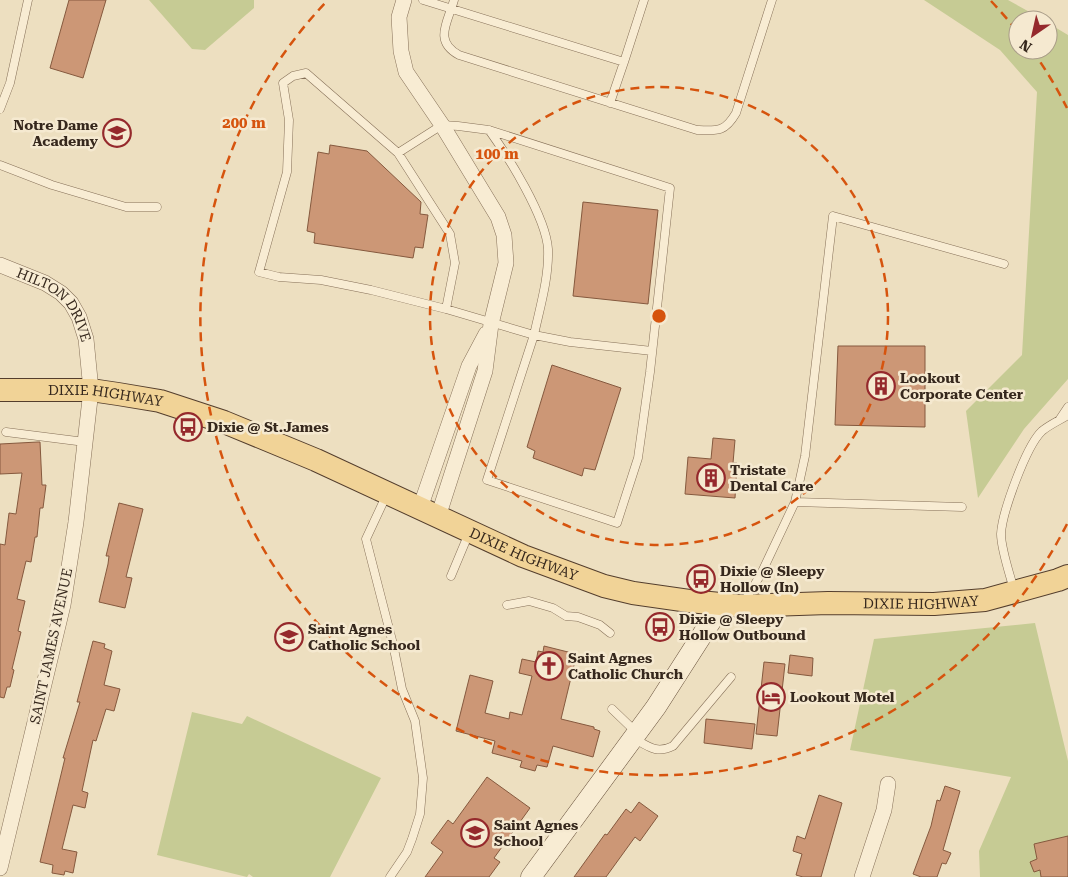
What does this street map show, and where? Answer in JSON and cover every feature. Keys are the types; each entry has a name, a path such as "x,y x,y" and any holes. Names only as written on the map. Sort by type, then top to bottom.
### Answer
{"main road":[{"name":"DIXIE HIGHWAY","path":"0,390 91,390 160,401 224,422 316,460 524,556 604,586 632,593 732,605 828,603 934,604 985,600 1068,576"},
{"path":"531,877 732,605"}],"street":[{"path":"404,0 399,17 401,51 406,72 442,125 498,217 504,235 506,263 491,324 469,366 429,513"},
{"name":"HILTON DRIVE","path":"0,265 45,283 61,293 71,303 86,339 91,390"},
{"name":"SAINT JAMES AVENUE","path":"0,868 63,604 76,522 91,390"},
{"path":"862,877 884,810 888,784"}],"lane":[{"path":"0,109 10,83 28,0"},
{"path":"423,0 624,62"},
{"path":"454,0 444,34 444,43 449,50 459,55 697,130 716,131 730,125 736,113 772,0"},
{"path":"610,103 644,0"},
{"path":"446,309 455,262 450,234 398,154 306,74 293,76 283,83 288,120 287,172 260,272 279,277 321,280 371,290 446,309 491,324 534,335 570,342 652,351"},
{"path":"398,154 442,125 458,126 489,130 670,188 638,458 617,522 486,480 534,335 547,276 548,247 540,218 504,152 489,130"},
{"path":"0,165 52,185 126,207 156,207"},
{"path":"732,605 761,574 795,502 805,456 833,216 1004,264"},
{"path":"1059,420 1068,407"},
{"path":"1014,592 1001,536 1003,520 1031,447 1042,431 1068,415"},
{"path":"1059,420 1068,423"},
{"path":"6,432 85,442"},
{"path":"387,492 366,539 393,644 402,689 415,720 423,778 420,814 412,839 390,877"},
{"path":"795,502 962,507"},
{"path":"451,576 470,532"},
{"path":"507,605 530,601 553,608 566,616 578,617 600,625 610,633"},
{"path":"612,710 635,735 654,749 665,750 673,746 731,677"}],"green space":[{"path":"149,0 254,0 254,8 205,50 192,49"},
{"path":"924,0 1008,0 1026,10 1008,10 1008,59 1000,50"},
{"path":"1058,29 1068,35 1068,379 1024,429 978,498 966,411 1022,355 1037,92 1009,60 1058,60"},
{"path":"1035,623 1068,761 1068,877 980,877 979,851 1011,777 850,750 874,639"},
{"path":"192,712 242,724 247,716 381,778 330,877 253,877 249,874 247,877 157,855"}],"building":[{"path":"69,0 106,0 83,78 50,68"},
{"path":"330,145 367,151 421,202 420,214 428,215 423,248 415,247 413,258 314,243 315,233 307,231 318,152 329,154"},
{"path":"583,202 658,210 648,304 573,296"},
{"name":"Lookout Corporate Center","path":"838,346 925,346 925,427 835,425"},
{"path":"552,365 621,388 595,470 584,468 582,476 533,458 535,451 527,447"},
{"name":"Tristate Dental Care","path":"713,438 735,440 733,463 737,463 735,498 685,494 688,457 711,459"},
{"path":"40,442 42,485 46,485 43,508 40,508 37,537 35,537 31,562 26,561 17,599 25,601 18,631 21,632 12,669 14,670 10,687 7,687 4,698 0,697 0,544 5,545 9,513 16,514 22,473 0,474 0,444"},
{"path":"119,503 143,509 126,577 132,578 125,608 99,602 108,564 109,556 106,556"},
{"path":"93,641 105,644 104,648 112,651 104,685 120,689 114,711 106,709 96,741 93,740 82,791 88,793 85,808 73,805 62,849 77,852 73,873 65,871 64,875 52,873 53,865 40,862 65,758 63,758 80,702 77,702"},
{"path":"544,646 572,653 570,660 575,661 561,719 594,727 594,729 600,731 593,757 553,746 547,767 537,765 535,771 520,767 522,761 492,753 495,741 456,731 470,675 493,681 485,713 509,719 510,712 522,715 532,676 519,673 522,659 536,662 538,651 543,652"},
{"path":"790,655 813,658 812,676 788,673"},
{"path":"764,662 785,664 777,736 756,734"},
{"path":"706,719 755,724 752,749 704,743"},
{"name":"Saint Agnes School","path":"487,777 530,808 494,858 500,862 489,877 425,877 443,852 431,843 448,820 453,824"},
{"path":"945,786 960,791 943,850 951,853 946,864 942,863 937,877 921,877 913,874 931,826 937,800 940,801"},
{"path":"819,795 842,803 821,877 803,877 796,875 802,854 793,851 797,836 805,839"},
{"path":"639,802 658,816 640,841 635,837 606,877 574,877 626,809 631,813"},
{"path":"1068,836 1068,877 1041,877 1040,870 1034,872 1030,862 1037,859 1034,844"}],"place":[{"name":"Notre Dame Academy","path":"117,133"},
{"name":"Lookout Corporate Center","path":"881,386"},
{"name":"Dixie @ St.James","path":"188,427"},
{"name":"Tristate Dental Care","path":"711,478"},
{"name":"Dixie @ Sleepy Hollow (In)","path":"701,579"},
{"name":"Dixie @ Sleepy Hollow Outbound","path":"660,627"},
{"name":"Saint Agnes Catholic School","path":"289,637"},
{"name":"Saint Agnes Catholic Church","path":"549,666"},
{"name":"Lookout Motel","path":"771,697"},
{"name":"Saint Agnes School","path":"475,833"}]}
